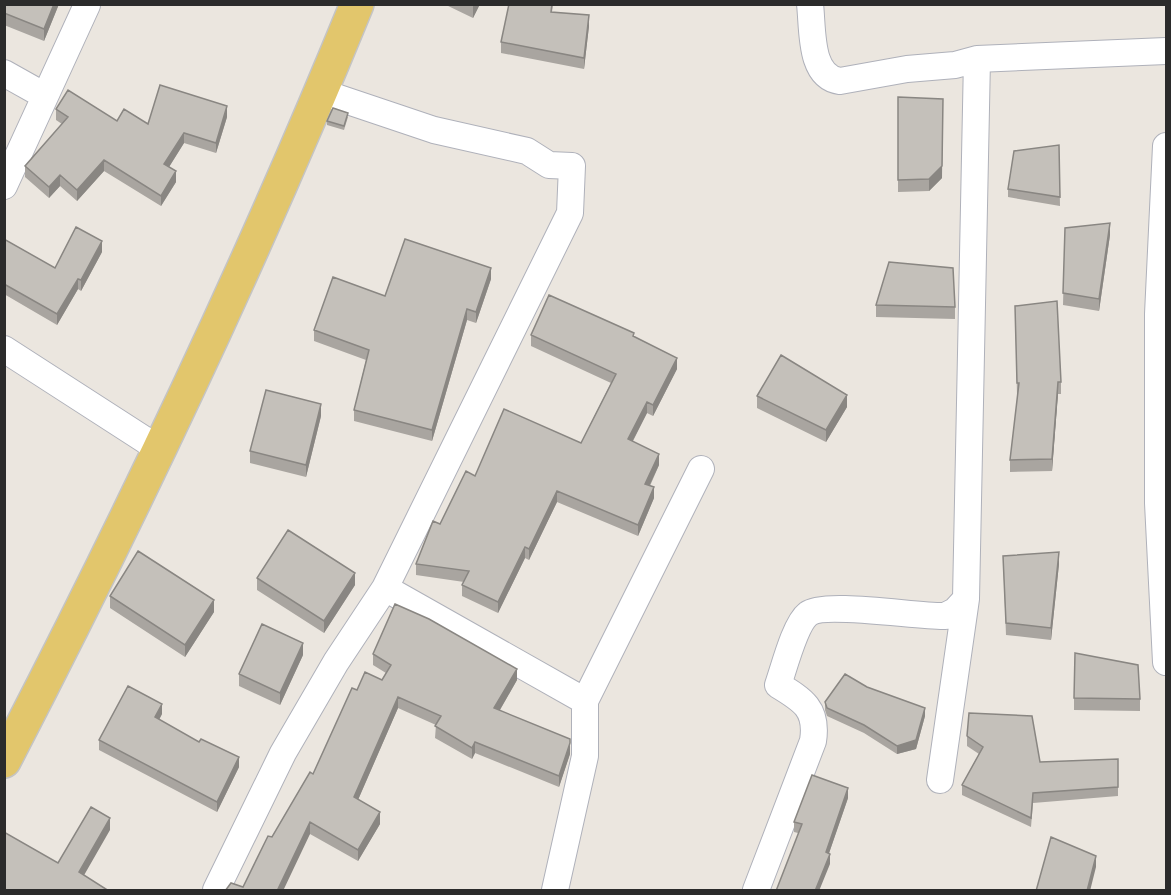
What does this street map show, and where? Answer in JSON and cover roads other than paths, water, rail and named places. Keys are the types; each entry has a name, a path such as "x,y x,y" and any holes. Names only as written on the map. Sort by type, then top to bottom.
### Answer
{"main road":[{"path":"4,761 159,449 321,92 357,4"}],"street":[{"path":"810,4 818,61 822,72 832,80 855,80 907,69 956,65 977,59 1167,51"},
{"path":"4,186 87,5"},
{"path":"940,780 966,599 977,59"},
{"path":"4,73 45,96"},
{"path":"216,891 284,753 336,662 385,588 570,213 572,166 549,165 527,151 434,130 321,92"},
{"path":"1167,146 1158,314 1158,503 1167,662"},
{"path":"4,348 159,449"},
{"path":"555,891 585,756 585,700 701,468"},
{"path":"385,588 585,700"},
{"path":"756,891 814,732 815,723 812,713 799,698 778,685 801,623 808,614 828,607 945,616 955,611 966,599"}]}
